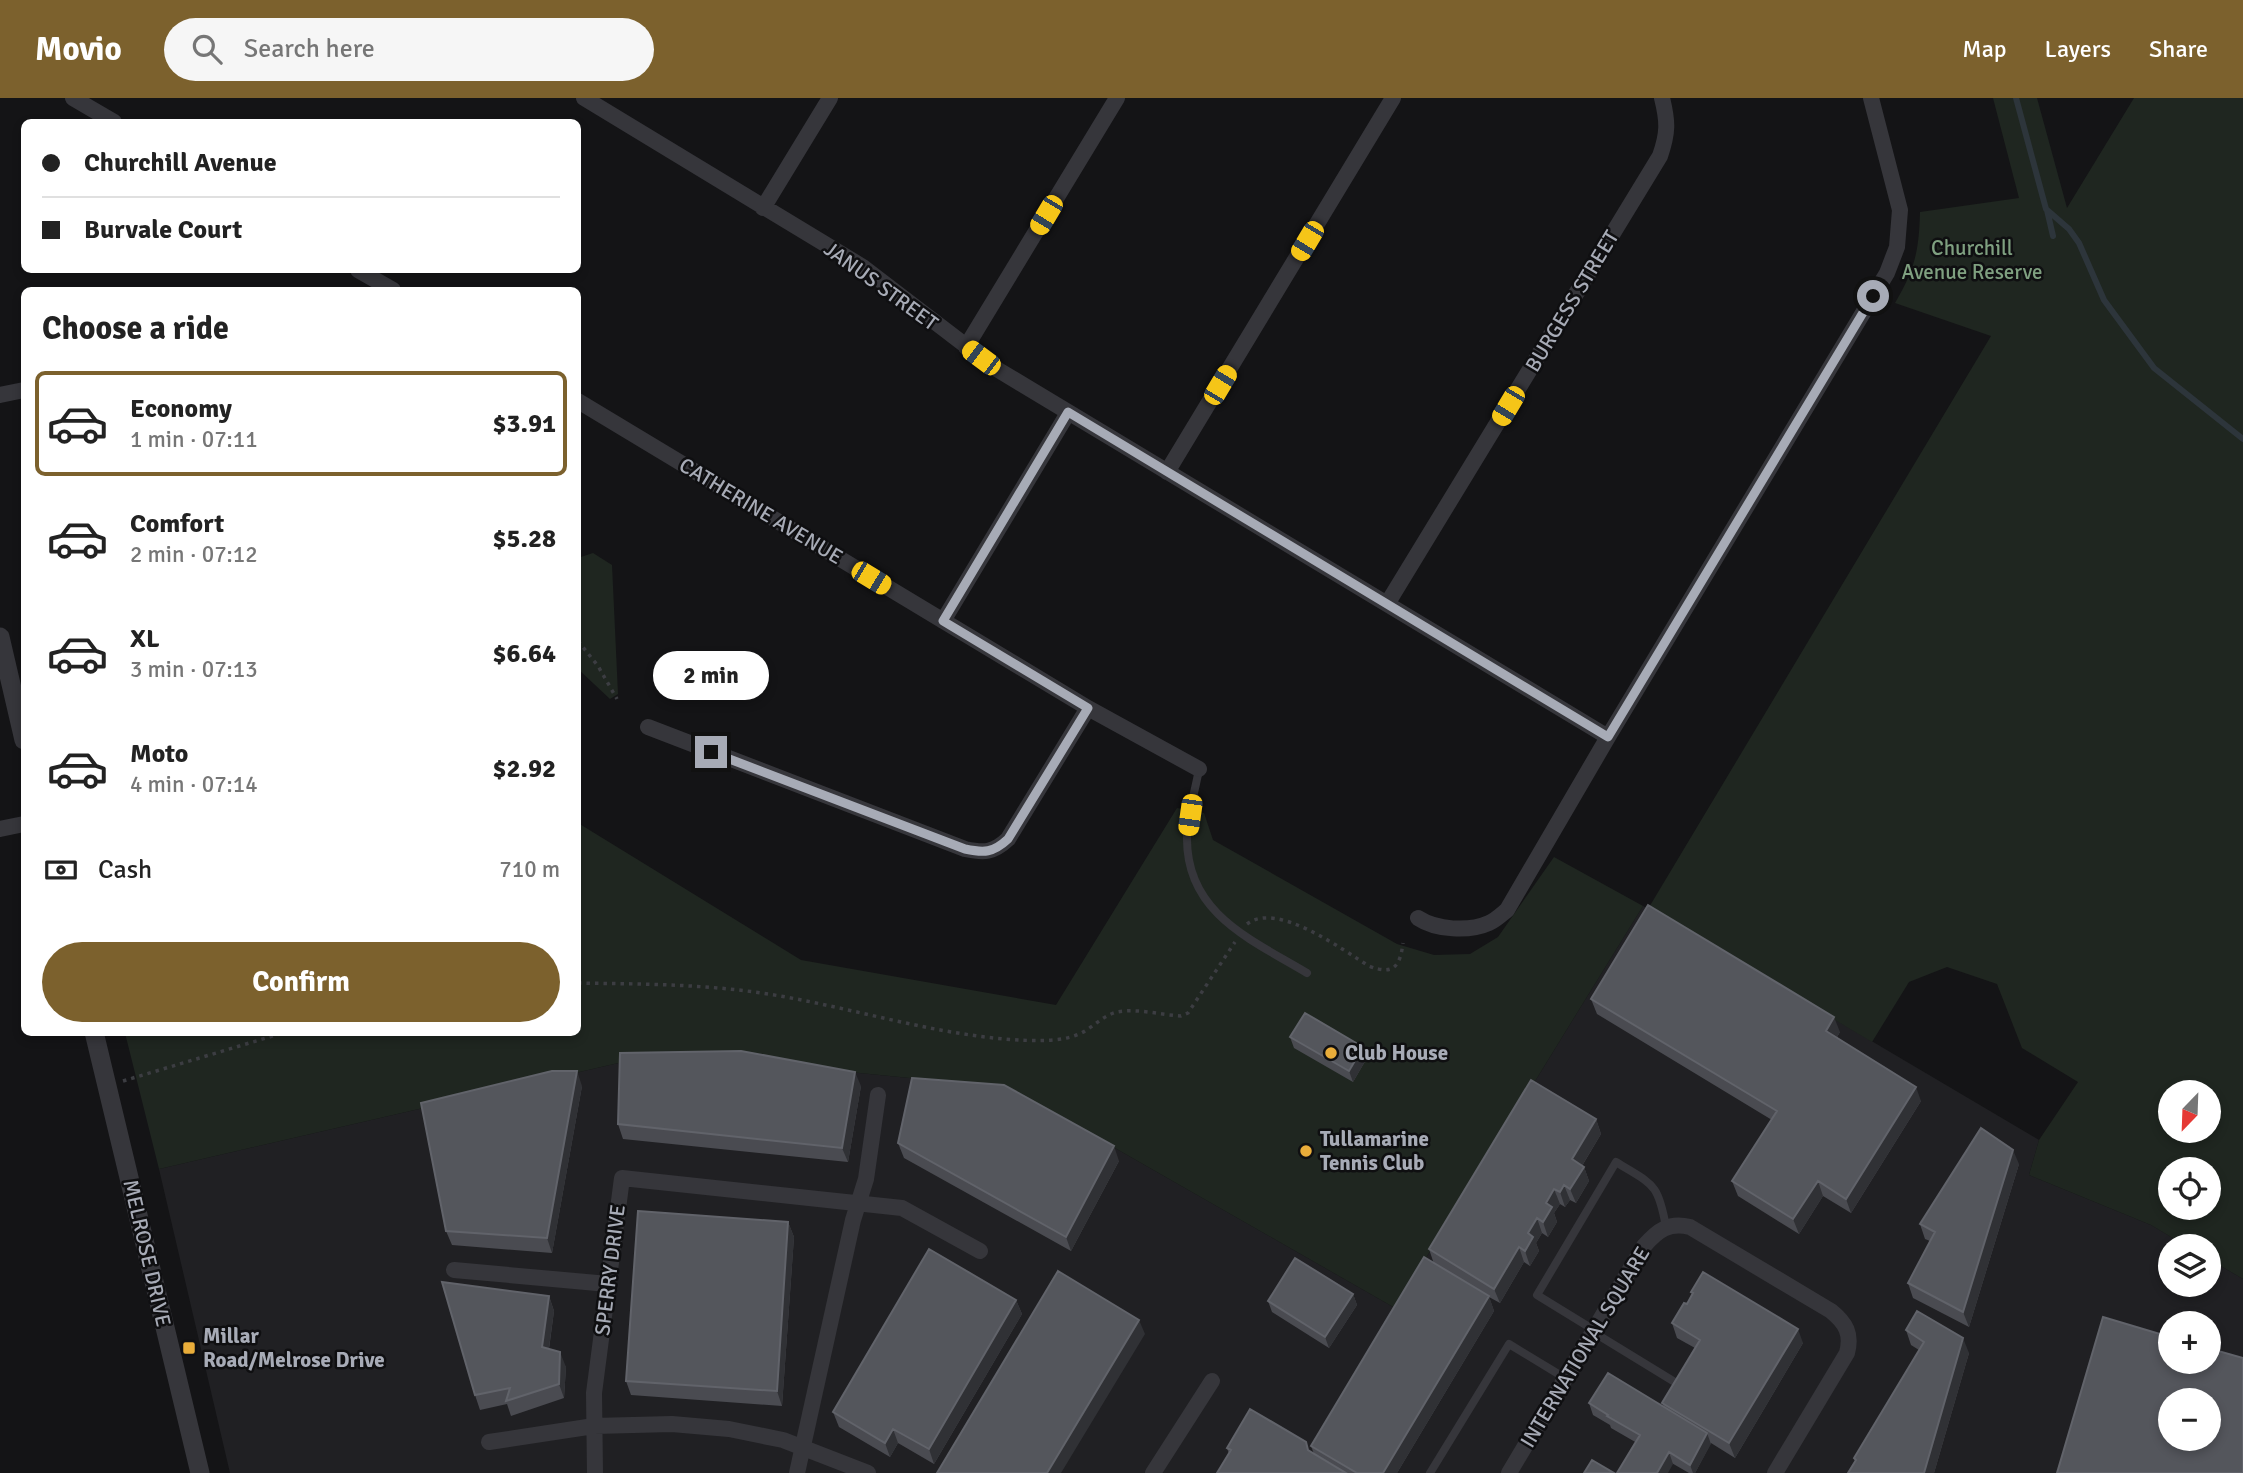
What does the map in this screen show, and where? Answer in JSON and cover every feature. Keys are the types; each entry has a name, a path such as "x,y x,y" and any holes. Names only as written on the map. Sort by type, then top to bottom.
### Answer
{"street":[{"path":"73,98 109,119"},
{"name":"JANUS STREET","path":"584,98 863,267 995,368 1608,737"},
{"path":"763,208 830,98"},
{"path":"966,347 1117,98"},
{"path":"1167,472 1394,98"},
{"name":"BURGESS STREET","path":"1387,604 1660,156 1666,139 1668,120 1662,98"},
{"path":"1418,918 1443,928 1470,927 1489,923 1507,910 1893,260 1899,236 1900,210 1871,98"},
{"path":"363,273 388,287"},
{"path":"0,395 21,391"},
{"name":"CATHERINE AVENUE","path":"581,403 1088,708 1199,769"},
{"path":"943,621 1068,412"},
{"path":"0,637 21,727"},
{"path":"648,727 965,849 989,852 999,848 1008,839 1088,708"},
{"path":"0,829 21,825"},
{"name":"MELROSE DRIVE","path":"95,1036 200,1473"},
{"path":"797,1473 853,1220 866,1179 877,1095"},
{"name":"SPERRY DRIVE","path":"595,1473 594,1393 622,1178 902,1208 980,1251"},
{"name":"INTERNATIONAL SQUARE","path":"1508,1473 1644,1246 1657,1231 1681,1224 1831,1311 1843,1321 1848,1332 1850,1342 1846,1353 1775,1473"},
{"path":"454,1270 608,1284"},
{"path":"1153,1473 1212,1381"},
{"path":"489,1442 594,1426 672,1424 729,1429 783,1440 868,1473"}],"lane":[{"path":"1199,769 1187,835 1188,852 1192,869 1209,904 1241,934 1307,973"},
{"path":"1666,1227 1661,1198 1654,1187 1616,1163 1536,1295 1678,1384"},
{"path":"1430,1473 1508,1344 1565,1378"}],"path":[{"path":"581,645 598,666 617,699"},
{"path":"581,983 700,985 769,994 995,1038 1054,1039 1074,1036 1117,1012 1181,1016 1188,1013 1246,925 1254,918 1281,917 1381,970 1387,970 1402,959 1403,943"},
{"path":"107,1086 273,1036"}],"shaded area":[{"path":"1643,906 2039,1140 2029,1175 2151,1225 2166,1234 2158,1234 2158,1297 2221,1297 2221,1266 2243,1279 2243,1473 230,1473 159,1169 627,1061 749,1062 1010,1088 1395,1308"}],"green space":[{"name":"Churchill Avenue Reserve","path":"1993,98 2037,98 2067,208 2134,98 2243,98 2243,1279 2221,1266 2221,1234 2166,1234 2151,1225 2029,1175 2039,1140 2078,1082 2022,1048 1997,984 1947,967 1909,982 1872,1042 1648,909 1991,336 1895,303 1915,259 1920,212 2019,198"},
{"path":"593,553 612,565 618,694 610,699 581,672 581,557"},
{"path":"1177,808 1204,813 1213,840 1397,944 1434,955 1470,954 1498,937 1554,857 1643,906 1395,1308 1010,1088 749,1062 627,1061 159,1169 126,1036 581,1036 581,825 801,960 1056,1005"}],"building":[{"path":"1648,905 1834,1017 1826,1031 1916,1087 1846,1199 1818,1181 1793,1219 1732,1181 1777,1111 1591,999"},
{"name":"Club House","path":"1305,1013 1363,1047 1349,1071 1290,1037"},
{"path":"741,1051 855,1072 842,1148 618,1124 620,1053"},
{"path":"552,1071 577,1071 547,1238 446,1231 421,1103"},
{"path":"912,1078 1004,1085 1114,1146 1066,1237 898,1143"},
{"path":"1531,1080 1596,1119 1572,1159 1584,1167 1570,1189 1564,1185 1560,1192 1554,1189 1546,1203 1552,1207 1543,1222 1537,1218 1528,1233 1533,1237 1525,1251 1519,1247 1494,1289 1429,1249"},
{"path":"1981,1128 2013,1150 1963,1312 1908,1283 1935,1232 1920,1224"},
{"path":"638,1211 788,1222 777,1391 626,1381"},
{"path":"929,1249 1016,1300 929,1449 893,1429 885,1443 833,1412"},
{"path":"1424,1257 1489,1296 1383,1473 1357,1473 1311,1446"},
{"path":"1295,1258 1353,1294 1325,1337 1268,1301"},
{"path":"1058,1271 1139,1320 1047,1473 937,1473"},
{"path":"1703,1272 1798,1329 1729,1443 1662,1403 1700,1340 1672,1323 1684,1303 1687,1304"},
{"path":"442,1282 549,1296 542,1347 560,1352 559,1384 506,1401 510,1388 475,1395"},
{"path":"1917,1311 1963,1338 1924,1473 1848,1473 1856,1460 1854,1458 1924,1342 1906,1330"},
{"path":"2103,1317 2158,1333 2158,1374 2221,1374 2221,1352 2243,1358 2243,1473 2057,1473"},
{"path":"1608,1373 1707,1433 1690,1465 1669,1452 1657,1473 1617,1473 1640,1435 1589,1403"},
{"path":"1250,1409 1306,1442 1308,1450 1346,1473 1217,1473 1231,1450 1227,1448"},
{"path":"1592,1460 1614,1473 1584,1473"}],"waterway":[{"path":"2016,98 2046,209 2069,229 2079,243 2104,300 2154,368 2243,439"},
{"path":"2047,210 2053,236"}],"place":[{"name":"Club House","path":"1331,1053"},
{"name":"Tullamarine Tennis Club","path":"1306,1151"},
{"name":"Millar Road/Melrose Drive","path":"189,1348"}],"route":[{"path":"711,752 965,849 989,852 999,848 1008,839 1088,708 943,621 1068,412 1608,737 1873,296"}]}
